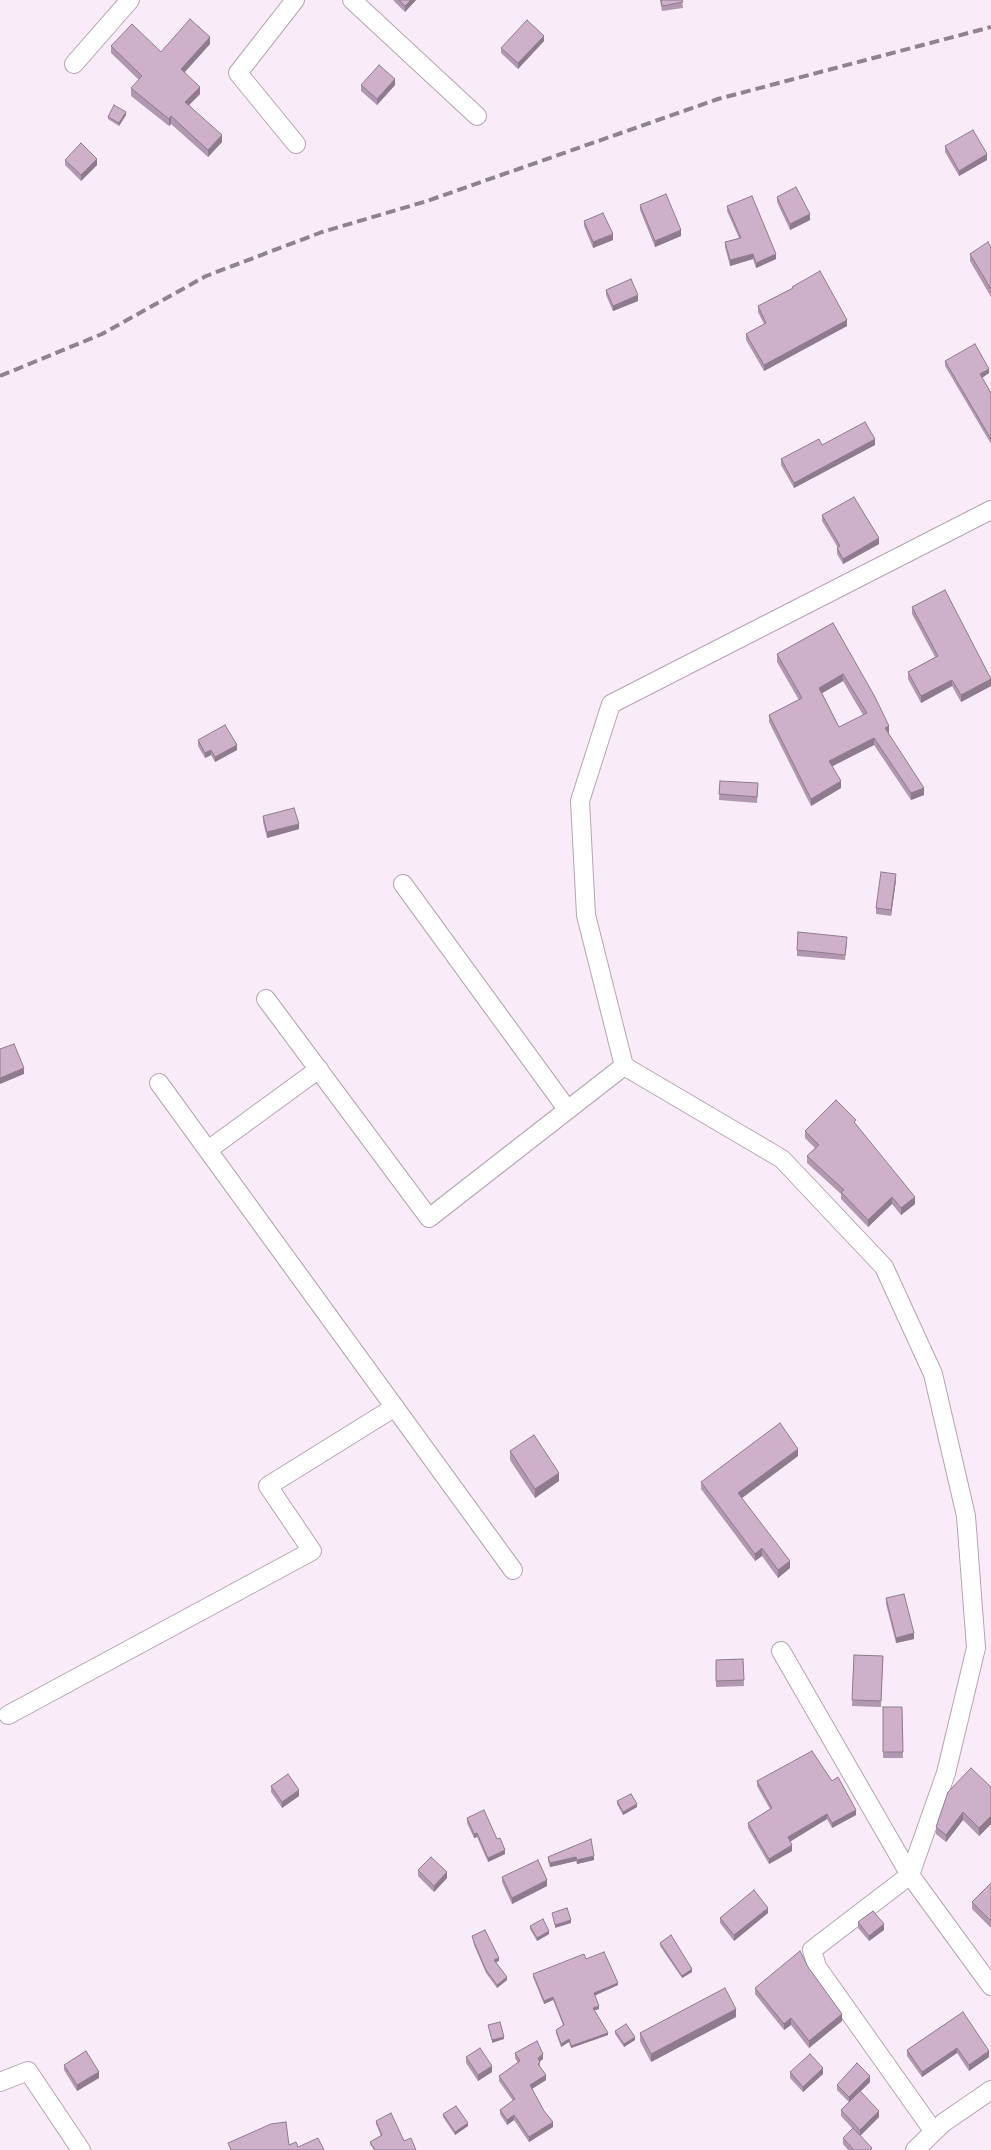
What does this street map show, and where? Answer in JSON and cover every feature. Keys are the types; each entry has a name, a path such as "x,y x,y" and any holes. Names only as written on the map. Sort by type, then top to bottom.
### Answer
{"street":[{"path":"74,64 130,0"},
{"path":"295,0 238,73 296,144"},
{"path":"352,0 477,116"},
{"path":"934,2132 817,1967 812,1950 910,1875 946,1774 976,1648 966,1516 933,1374 884,1268 782,1159 624,1066 586,914 580,801 611,704 991,510"},
{"path":"403,884 568,1109"},
{"path":"266,999 429,1218 624,1066"},
{"path":"208,1150 319,1069"},
{"path":"159,1083 514,1570"},
{"path":"8,1715 312,1551 268,1486 394,1407"},
{"path":"782,1651 910,1875 991,1986"},
{"path":"0,2082 28,2071 81,2150"},
{"path":"914,2150 934,2132 991,2090"}],"building":[{"path":"399,0 411,0 405,6"},
{"path":"661,0 682,0 683,2 662,6"},
{"path":"190,19 210,37 181,69 200,87 185,102 222,135 208,150 171,116 169,119 131,88 142,76 111,46 132,24 161,52"},
{"path":"527,20 544,36 518,63 501,48"},
{"path":"379,65 395,79 377,99 361,85"},
{"path":"114,105 126,112 119,123 108,117"},
{"path":"973,130 987,154 959,171 945,146"},
{"path":"81,143 97,159 81,175 65,160"},
{"path":"796,187 810,214 790,224 777,197"},
{"path":"666,194 681,230 655,241 640,205"},
{"path":"752,196 776,254 756,263 753,254 730,260 725,242 741,238 727,206"},
{"path":"603,213 613,234 593,242 584,221"},
{"path":"988,242 991,247 991,289 970,254"},
{"path":"820,271 847,320 764,365 746,334 766,323 758,306 793,288"},
{"path":"631,279 638,295 613,306 606,290"},
{"path":"975,344 989,369 980,374 991,393 991,439 945,361"},
{"path":"865,422 875,439 794,483 781,459 819,439 822,445"},
{"path":"854,497 879,538 843,559 837,548 840,546 822,515"},
{"path":"945,590 991,679 961,695 952,680 921,696 908,672 938,656 912,607"},
{"path":"833,623 875,697 889,726 885,728 924,788 911,793 874,738 829,761 841,781 811,799 769,715 802,698 777,654","holes":["843,674 867,713 839,727 819,688"]},
{"path":"225,725 237,745 215,757 211,750 205,753 198,740"},
{"path":"720,781 758,783 757,797 719,794"},
{"path":"294,808 299,824 267,832 263,816"},
{"path":"881,872 896,874 891,910 876,908"},
{"path":"798,932 847,937 845,955 797,950"},
{"path":"14,1044 24,1068 0,1078 0,1049"},
{"path":"836,1100 856,1120 854,1122 915,1197 901,1208 892,1197 868,1220 841,1192 844,1190 807,1156 819,1145 805,1131"},
{"path":"780,1423 798,1449 738,1493 790,1561 778,1570 762,1548 755,1554 701,1482"},
{"path":"534,1435 559,1473 535,1489 510,1451"},
{"path":"904,1594 914,1633 896,1638 886,1598"},
{"path":"854,1655 883,1656 881,1701 852,1700"},
{"path":"743,1659 744,1680 716,1681 716,1660"},
{"path":"883,1707 902,1707 903,1752 883,1752"},
{"path":"812,1751 832,1781 838,1777 856,1810 832,1823 827,1814 788,1837 792,1845 769,1859 748,1823 772,1808 757,1781"},
{"path":"971,1768 991,1787 991,1816 979,1828 963,1812 946,1835 936,1827 948,1792"},
{"path":"288,1774 299,1790 282,1802 271,1786"},
{"path":"631,1794 637,1804 623,1812 617,1801"},
{"path":"484,1810 497,1839 500,1838 505,1850 488,1858 477,1833 474,1834 467,1818"},
{"path":"591,1839 594,1856 577,1860 576,1857 550,1863 548,1857"},
{"path":"431,1857 447,1872 434,1886 418,1870"},
{"path":"538,1860 547,1880 512,1898 502,1877"},
{"path":"991,1883 991,1921 972,1902"},
{"path":"754,1890 768,1908 734,1935 720,1918"},
{"path":"567,1908 571,1920 555,1925 552,1913"},
{"path":"873,1911 884,1924 869,1936 858,1922"},
{"path":"543,1919 549,1931 537,1938 530,1926"},
{"path":"485,1930 499,1958 494,1960 507,1977 497,1985 486,1970 472,1936"},
{"path":"671,1935 692,1969 682,1976 660,1943"},
{"path":"800,1951 808,1967 842,2014 809,2041 791,2018 784,2024 755,1988"},
{"path":"604,1952 618,1983 594,1993 599,2006 593,2008 608,2033 571,2046 569,2039 561,2044 556,2030 564,2025 553,1997 544,2001 533,1974 584,1954 586,1959"},
{"path":"725,1988 736,2009 651,2054 640,2033"},
{"path":"963,2012 989,2051 969,2065 957,2048 922,2072 907,2050"},
{"path":"500,2022 504,2037 492,2040 488,2025"},
{"path":"626,2024 635,2037 624,2044 615,2031"},
{"path":"537,2041 543,2054 538,2058 540,2062 538,2064 546,2075 530,2085 544,2111 553,2122 529,2137 514,2115 507,2120 500,2110 515,2099 499,2076 520,2061 515,2053"},
{"path":"480,2048 492,2066 478,2075 466,2057"},
{"path":"86,2051 99,2072 77,2085 64,2065"},
{"path":"810,2054 823,2068 803,2087 790,2072"},
{"path":"857,2063 870,2076 849,2097 837,2085"},
{"path":"860,2091 879,2111 860,2130 841,2110"},
{"path":"456,2106 468,2123 455,2132 443,2114"},
{"path":"391,2113 404,2141 411,2138 416,2150 375,2150 370,2142 382,2135 376,2121"},
{"path":"286,2122 289,2145 296,2142 298,2147 318,2138 324,2150 231,2150 228,2143 271,2124"},
{"path":"853,2128 872,2148 870,2150 854,2150 843,2138"}],"railway":[{"path":"0,376 102,334 206,276 322,232 427,201 718,99 991,27"}]}
